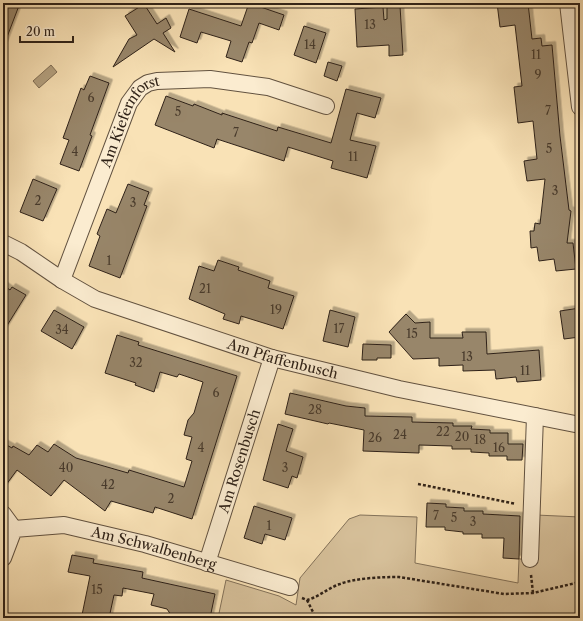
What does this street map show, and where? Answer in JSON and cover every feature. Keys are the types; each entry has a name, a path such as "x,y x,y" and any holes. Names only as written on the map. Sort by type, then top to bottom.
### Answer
{"street":[{"path":"568,3 580,107"},
{"name":"Am Kiefernforst","path":"62,280 130,103 140,88 157,81 210,78 268,87 326,106"},
{"name":"Am Pfaffenbusch","path":"3,243 21,252 62,280 95,299 272,358 399,389 580,424"},
{"name":"Am Rosenbusch","path":"207,563 272,358"},
{"path":"530,559 535,416"},
{"path":"3,514 14,529 3,558"},
{"name":"Am Schwalbenberg","path":"14,529 64,525 145,544 290,587"}],"path":[{"path":"418,484 515,504 532,506"},
{"path":"307,600 342,583 385,577 399,577 504,594 533,593 580,582"},
{"path":"290,587 307,600 316,618"}],"shaded area":[{"path":"51,65 57,72 39,88 33,81"},
{"path":"360,515 417,517 415,563 518,583 519,559 535,559 536,515 580,517 580,618 218,618 226,580 279,596 296,605 300,578 349,519"}],"building":[{"path":"3,3 20,3 4,45 3,45"},
{"path":"249,3 284,15 279,30 259,23 252,43 249,42 242,62 226,57 231,41 201,32 197,43 180,37 189,9 241,26"},
{"path":"497,3 528,3 532,39 541,38 542,46 552,45 560,136 569,210 571,211 567,243 573,243 576,269 556,271 554,259 539,261 537,247 531,248 530,231 534,231 535,223 540,224 545,179 527,181 524,161 537,159 533,121 518,123 514,87 522,86 515,25 500,27"},
{"path":"144,4 157,24 166,18 171,28 163,33 175,52 154,39 113,67 129,39 137,35 125,16"},
{"path":"387,6 400,6 403,55 389,56 389,45 357,47 355,9 383,7 384,20 387,19"},
{"path":"304,26 326,33 316,63 294,55"},
{"path":"328,62 342,66 337,81 324,76"},
{"path":"90,76 109,83 90,135 92,136 79,171 60,164 69,140 63,138 81,88 84,90"},
{"path":"346,89 381,98 375,118 357,113 350,140 376,146 367,178 331,168 333,161 288,147 284,161 217,139 214,148 155,125 166,96 193,106 194,104 222,115 222,113 277,131 278,127 331,143"},
{"path":"33,179 57,189 43,221 20,212"},
{"path":"128,184 149,192 144,205 147,206 120,278 89,266 100,236 97,234 107,209 116,213"},
{"path":"218,260 239,267 238,270 270,281 268,288 294,296 283,329 241,316 239,324 223,319 225,314 189,299 199,266 214,271"},
{"path":"3,285 10,290 12,287 26,295 3,332"},
{"path":"580,308 580,337 564,339 560,311"},
{"path":"54,310 84,327 72,349 41,331"},
{"path":"330,310 355,317 348,347 323,341"},
{"path":"406,314 415,323 430,322 430,338 463,338 462,332 486,332 487,354 539,350 541,380 517,382 516,377 496,379 495,370 463,371 463,365 439,366 439,358 413,359 389,332"},
{"path":"117,335 139,342 138,345 237,376 192,519 155,507 153,513 111,501 105,511 64,480 51,496 17,470 3,489 3,443 12,448 13,446 29,455 37,445 48,452 54,444 76,458 128,473 129,470 184,487 192,461 186,459 192,437 184,435 188,420 194,413 203,382 179,374 177,377 160,372 154,392 135,385 136,383 105,373"},
{"path":"363,344 391,345 391,358 362,360"},
{"path":"290,393 346,406 365,408 365,416 412,417 412,422 453,423 453,426 472,426 471,429 490,430 490,433 508,433 508,444 523,444 522,460 507,460 507,456 489,456 489,453 471,452 471,449 452,449 452,446 419,445 419,453 363,451 364,430 328,424 285,414"},
{"path":"278,424 293,429 286,451 303,457 297,478 292,476 288,488 263,480"},
{"path":"427,503 446,504 446,507 464,508 464,511 483,511 483,514 520,516 519,559 503,558 504,538 482,538 482,534 463,534 463,532 445,530 445,527 426,527"},
{"path":"254,506 292,518 285,540 265,534 262,544 244,538"},
{"path":"72,555 94,559 93,563 143,572 142,578 215,594 210,618 173,618 167,609 151,605 154,594 123,588 122,596 114,595 109,618 82,615 90,576 68,572"}]}
